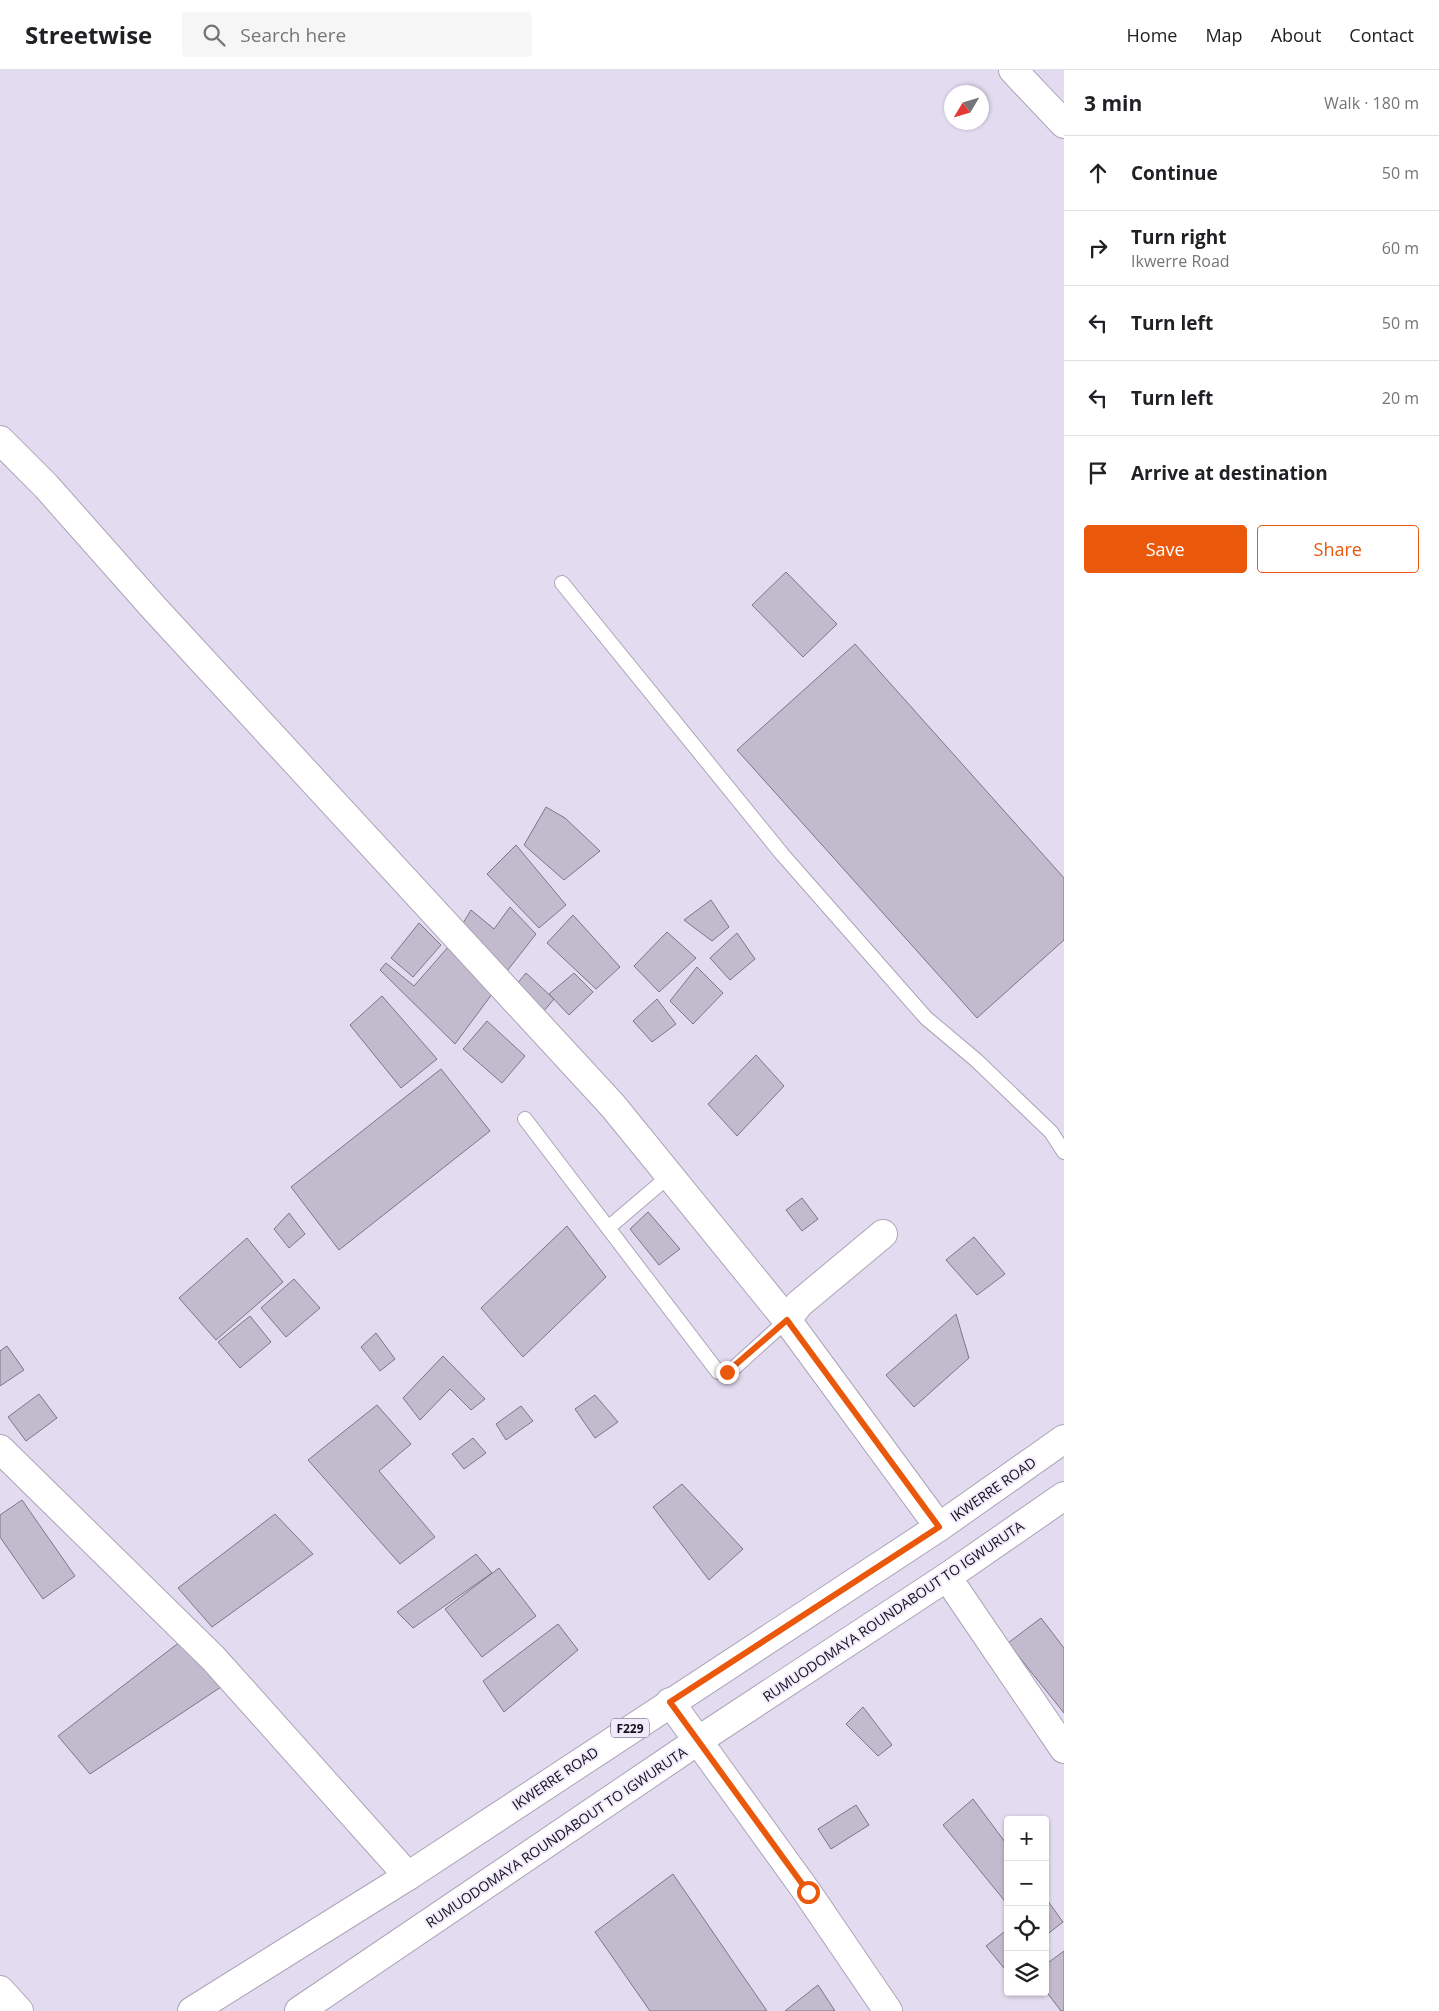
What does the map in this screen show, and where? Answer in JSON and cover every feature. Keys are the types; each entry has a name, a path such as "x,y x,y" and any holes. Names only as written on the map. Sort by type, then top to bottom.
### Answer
{"street":[{"path":"1013,70 1064,124"},
{"path":"0,440 46,486 168,622 613,1106 787,1320 939,1527"},
{"path":"787,1320 800,1304 883,1234"},
{"name":"IKWERRE ROAD","path":"192,2011 408,1876 670,1702 939,1527 1064,1439"},
{"path":"0,1449 213,1658 408,1876"},
{"name":"RUMUODOMAYA ROUNDABOUT TO IGWURUTA","path":"299,2011 699,1740 947,1577 1064,1496"},
{"path":"947,1577 1064,1749"},
{"path":"670,1702 808,1892 888,2011"},
{"path":"0,1990 19,2011"}],"lane":[{"path":"562,583 782,854 926,1018 976,1060 1051,1132 1064,1152"},
{"path":"525,1119 718,1372 727,1372 734,1368 787,1320"},
{"path":"608,1228 669,1176"}],"building":[{"path":"786,572 837,624 803,657 752,605"},
{"path":"855,644 1064,878 1064,940 977,1018 737,750"},
{"path":"546,807 565,818 600,851 564,880 524,845"},
{"path":"516,845 566,905 539,928 487,874"},
{"path":"711,900 729,927 712,941 684,920"},
{"path":"510,907 536,934 500,980 452,941 471,910 494,929"},
{"path":"573,915 620,967 596,989 547,943"},
{"path":"419,923 441,945 413,977 391,958"},
{"path":"667,932 696,958 659,992 634,966"},
{"path":"737,933 755,959 730,980 710,958"},
{"path":"449,946 498,986 455,1044 380,970 386,963 414,986"},
{"path":"697,967 723,993 693,1024 670,1001"},
{"path":"526,973 554,999 533,1024 506,997"},
{"path":"574,973 593,992 569,1015 549,994"},
{"path":"382,996 437,1059 401,1088 350,1025"},
{"path":"657,999 676,1024 652,1042 633,1021"},
{"path":"487,1021 525,1056 502,1083 463,1049"},
{"path":"756,1055 784,1086 737,1136 708,1104"},
{"path":"441,1069 490,1131 339,1250 291,1187"},
{"path":"802,1198 818,1219 802,1231 786,1210"},
{"path":"648,1212 680,1249 659,1265 630,1229"},
{"path":"289,1213 305,1234 289,1248 274,1229"},
{"path":"567,1226 606,1277 523,1357 481,1308"},
{"path":"974,1237 1005,1274 977,1295 946,1260"},
{"path":"247,1238 283,1282 216,1340 179,1298"},
{"path":"294,1279 320,1308 286,1337 261,1308"},
{"path":"956,1314 969,1358 914,1407 886,1375"},
{"path":"250,1316 271,1342 240,1368 218,1342"},
{"path":"376,1333 395,1359 380,1371 361,1347"},
{"path":"7,1346 24,1370 0,1386 0,1351"},
{"path":"443,1356 485,1399 471,1410 450,1389 420,1420 403,1398"},
{"path":"39,1394 57,1418 26,1441 8,1417"},
{"path":"595,1395 618,1422 595,1438 575,1409"},
{"path":"377,1405 411,1444 379,1471 435,1537 400,1564 308,1460"},
{"path":"521,1406 533,1421 506,1440 496,1424"},
{"path":"473,1438 486,1453 464,1469 452,1454"},
{"path":"682,1484 743,1549 709,1580 653,1507"},
{"path":"22,1500 75,1576 43,1599 0,1537 0,1515"},
{"path":"275,1514 313,1554 212,1627 178,1588"},
{"path":"476,1554 492,1573 413,1628 397,1612"},
{"path":"499,1568 536,1616 482,1657 445,1609"},
{"path":"1041,1618 1064,1648 1064,1713 1008,1643"},
{"path":"558,1624 578,1650 504,1712 483,1681"},
{"path":"181,1641 221,1687 90,1774 58,1736"},
{"path":"863,1707 892,1745 878,1756 846,1724"},
{"path":"973,1799 1004,1841 1004,1900 943,1825"},
{"path":"856,1805 869,1825 831,1849 818,1829"},
{"path":"673,1874 767,2011 650,2011 595,1932"},
{"path":"1049,1903 1063,1922 1049,1933"},
{"path":"1004,1932 1004,1968 986,1946"},
{"path":"1064,1951 1064,2011 1061,2011 1049,1995 1049,1962"},
{"path":"818,1985 835,2011 785,2011"}],"route":[{"path":"727,1372 734,1368 787,1320 939,1527 670,1702 808,1892"}]}
